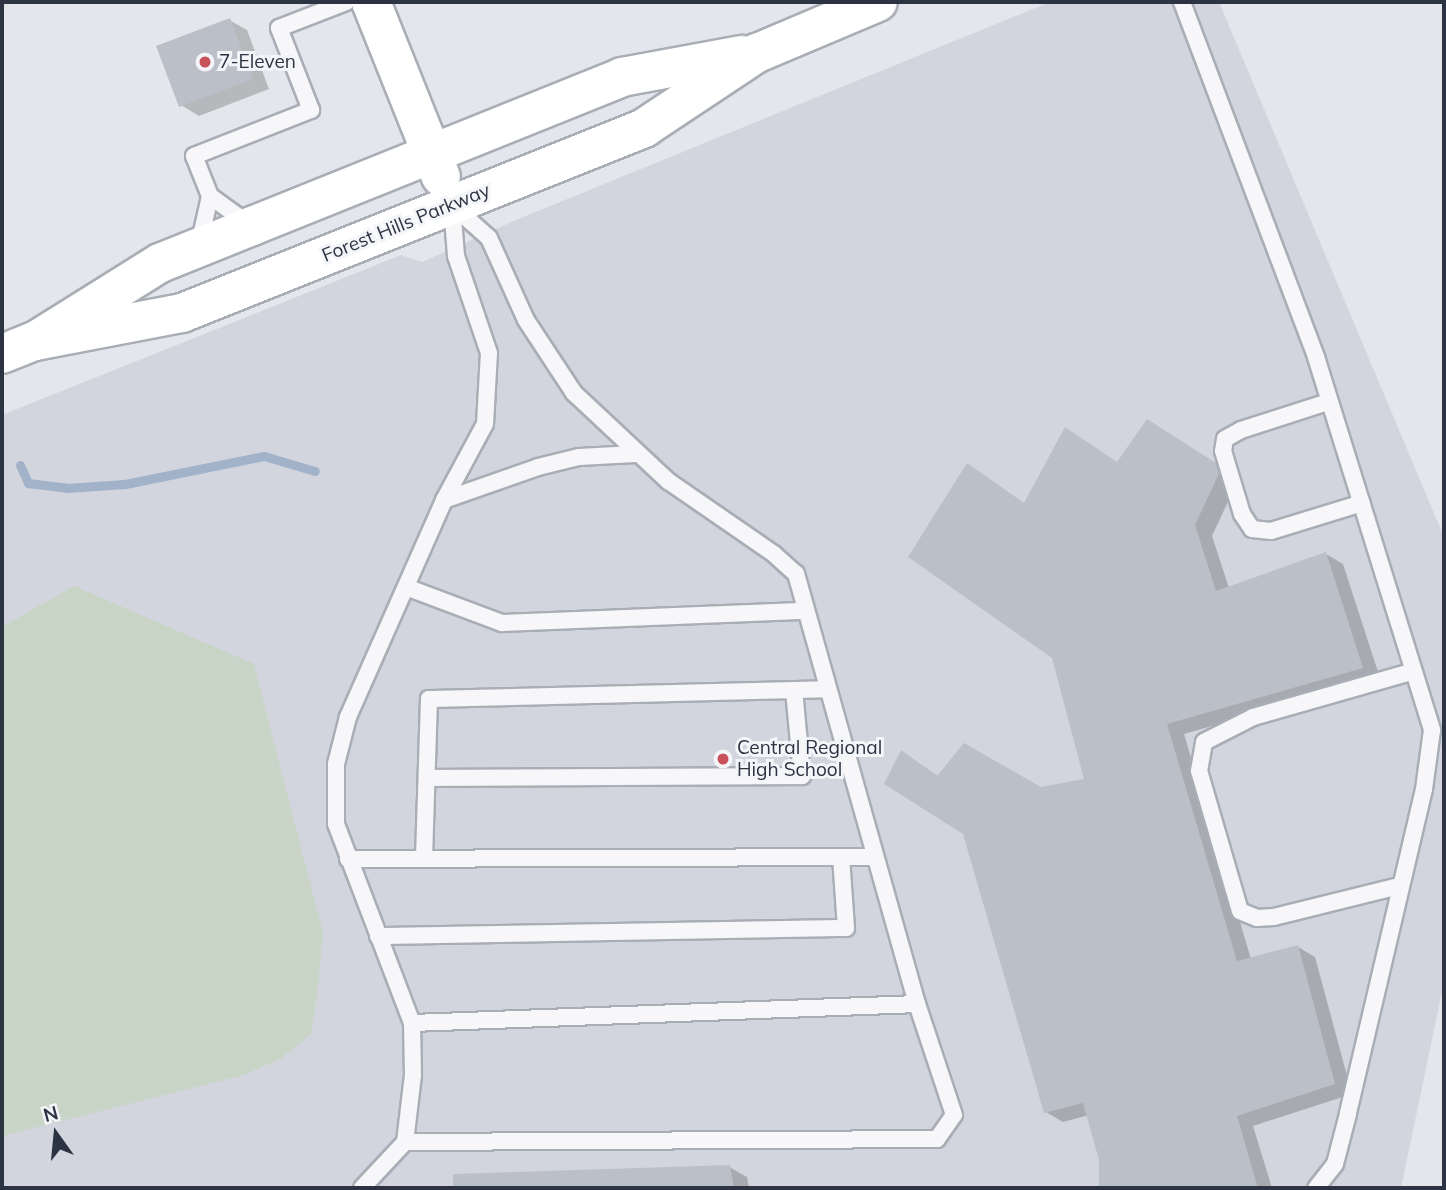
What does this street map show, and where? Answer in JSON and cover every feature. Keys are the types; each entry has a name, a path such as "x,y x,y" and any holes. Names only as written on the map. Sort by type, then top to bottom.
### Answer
{"main road":[{"path":"371,2 452,205"},
{"name":"Forest Hills Parkway","path":"18,348 182,313 644,128 757,53 878,2"},
{"name":"Forest Hills Parkway","path":"18,348 160,263 621,77 757,53"}],"lane":[{"path":"199,248 210,197 194,156 311,110 279,28 346,2"},
{"path":"1182,2 1316,357 1432,730 1424,789 1335,1164 1316,1188"},
{"path":"210,197 252,226"},
{"path":"405,1142 937,1139 954,1115 917,1004 796,574 774,554 668,481 635,454 574,393 526,320 489,238 452,205"},
{"path":"362,1188 405,1142 413,1075 412,1023 336,824 335,764 348,717 444,500 485,424 489,353 456,256 452,205"},
{"path":"1328,402 1241,430 1225,439 1223,451 1242,514 1252,529 1271,531 1362,503"},
{"path":"444,500 538,467 579,457 635,454"},
{"path":"406,587 502,623 806,611"},
{"path":"1399,886 1274,917 1256,918 1240,911 1199,771 1204,742 1253,717 1414,671"},
{"path":"427,778 802,776 794,690"},
{"path":"424,858 429,699 828,690"},
{"path":"378,936 846,928 841,857"},
{"path":"348,859 876,857"},
{"path":"412,1023 917,1004"}],"shaded area":[{"name":"Central Regional High School","path":"1050,2 1219,2 1444,537 1444,982 1401,1188 2,1188 2,415 401,255 422,262 516,220"}],"green space":[{"path":"74,586 254,664 323,934 318,987 311,1034 282,1058 244,1075 2,1136 2,627"}],"building":[{"name":"7-Eleven","path":"230,18 253,79 179,107 156,46"},
{"path":"1147,419 1222,467 1195,525 1216,591 1326,552 1363,668 1167,724 1237,961 1298,945 1335,1084 1237,1116 1258,1188 1099,1188 1099,1160 1083,1103 1044,1113 963,834 884,784 901,750 937,776 964,743 1041,787 1084,779 1052,658 908,557 967,463 1024,503 1065,427 1117,462"},
{"path":"730,1165 734,1188 453,1188 453,1174"}],"waterway":[{"path":"20,465 28,483 67,488 125,484 264,456 315,471"}],"place":[{"name":"7-Eleven","path":"205,62"},
{"name":"Central Regional High School","path":"723,759"}]}
